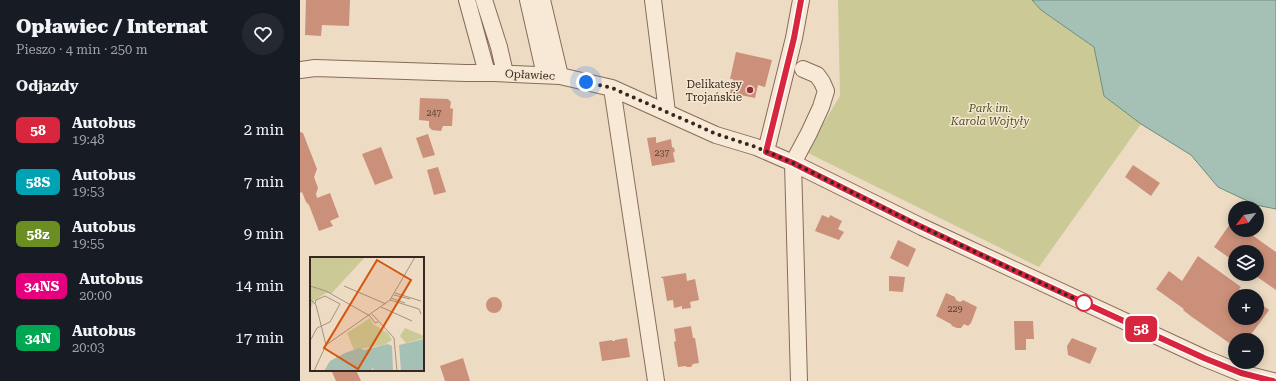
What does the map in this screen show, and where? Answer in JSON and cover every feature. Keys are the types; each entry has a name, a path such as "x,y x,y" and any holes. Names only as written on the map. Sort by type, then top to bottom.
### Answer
{"street":[{"path":"467,0 487,73"},
{"path":"484,0 499,46 505,73"},
{"path":"528,0 552,75"},
{"path":"542,0 552,75"},
{"path":"653,0 667,112"},
{"path":"766,152 794,38 801,0"},
{"name":"Opławiec","path":"300,70 315,68 552,75 612,88 716,134 756,147 793,163 909,221 1204,358 1237,377 1273,381"},
{"path":"799,381 793,163 812,127 826,91 822,82 816,75 803,69"},
{"path":"612,88 656,381"}],"green space":[{"name":"Park im. Karola Wojtyły","path":"838,0 1032,0 1041,10 1094,47 1104,96 1141,124 1039,267 806,152 840,96"}],"shaded area":[{"path":"1032,0 1276,0 1276,209 1264,207 1264,201 1248,201 1218,187 1191,155 1141,124 1104,96 1094,47 1041,10"}],"building":[{"path":"306,0 350,0 349,26 322,25 321,36 305,35"},
{"path":"736,52 772,60 765,87 758,85 755,98 730,93 733,79 730,79"},
{"path":"420,98 448,99 451,102 450,108 453,109 452,126 443,126 441,131 432,130 429,127 429,121 419,120"},
{"path":"300,132 303,133 317,169 314,177 318,188 316,194 317,198 330,193 339,217 330,221 333,226 319,231 309,205 306,202 302,192 300,193"},
{"path":"428,134 435,155 423,158 416,138"},
{"path":"656,137 656,143 671,139 672,147 675,151 673,153 675,162 652,166 647,138"},
{"path":"381,147 393,178 375,185 362,154"},
{"path":"1133,165 1160,183 1151,196 1125,177"},
{"path":"438,167 446,192 434,195 427,170"},
{"path":"822,215 829,218 830,215 842,221 838,229 844,232 839,240 815,231"},
{"path":"1228,227 1228,237 1255,237 1276,252 1276,290 1263,281 1264,245 1228,245 1228,257 1214,247"},
{"path":"898,240 916,249 908,267 890,258"},
{"path":"1198,256 1228,278 1228,281 1233,281 1241,287 1239,289 1228,289 1228,325 1258,325 1252,333 1228,333 1228,342 1156,289 1169,271 1182,281"},
{"path":"686,273 687,281 695,279 699,300 690,302 691,308 682,309 682,306 674,308 673,300 667,301 663,278 661,277"},
{"path":"889,276 905,277 903,292 889,291"},
{"path":"946,293 955,297 956,300 960,302 963,300 977,307 971,323 968,326 964,324 961,328 957,328 936,316"},
{"path":"494,297 501,302 502,305 497,312 494,313 487,308 486,305 491,298"},
{"path":"1264,306 1269,310 1264,317"},
{"path":"1014,321 1033,321 1034,339 1026,339 1026,350 1015,350"},
{"path":"691,326 693,338 695,338 699,363 693,364 691,367 678,367 674,342 676,341 674,329"},
{"path":"627,338 630,357 602,361 599,342 615,341"},
{"path":"1072,338 1097,348 1090,364 1068,355 1067,346"},
{"path":"463,358 470,381 445,381 440,366"},
{"path":"356,371 361,381 336,381 332,372"}],"bus line":[{"name":"58","path":"801,0 794,38 766,152 793,163 909,221 1015,271 1204,358 1241,373 1273,381"}],"place":[{"name":"Delikatesy Trojańskie","path":"750,90"}],"route":[{"path":"586,82 612,88 722,137 756,147 793,163 922,227 1084,303"}]}
